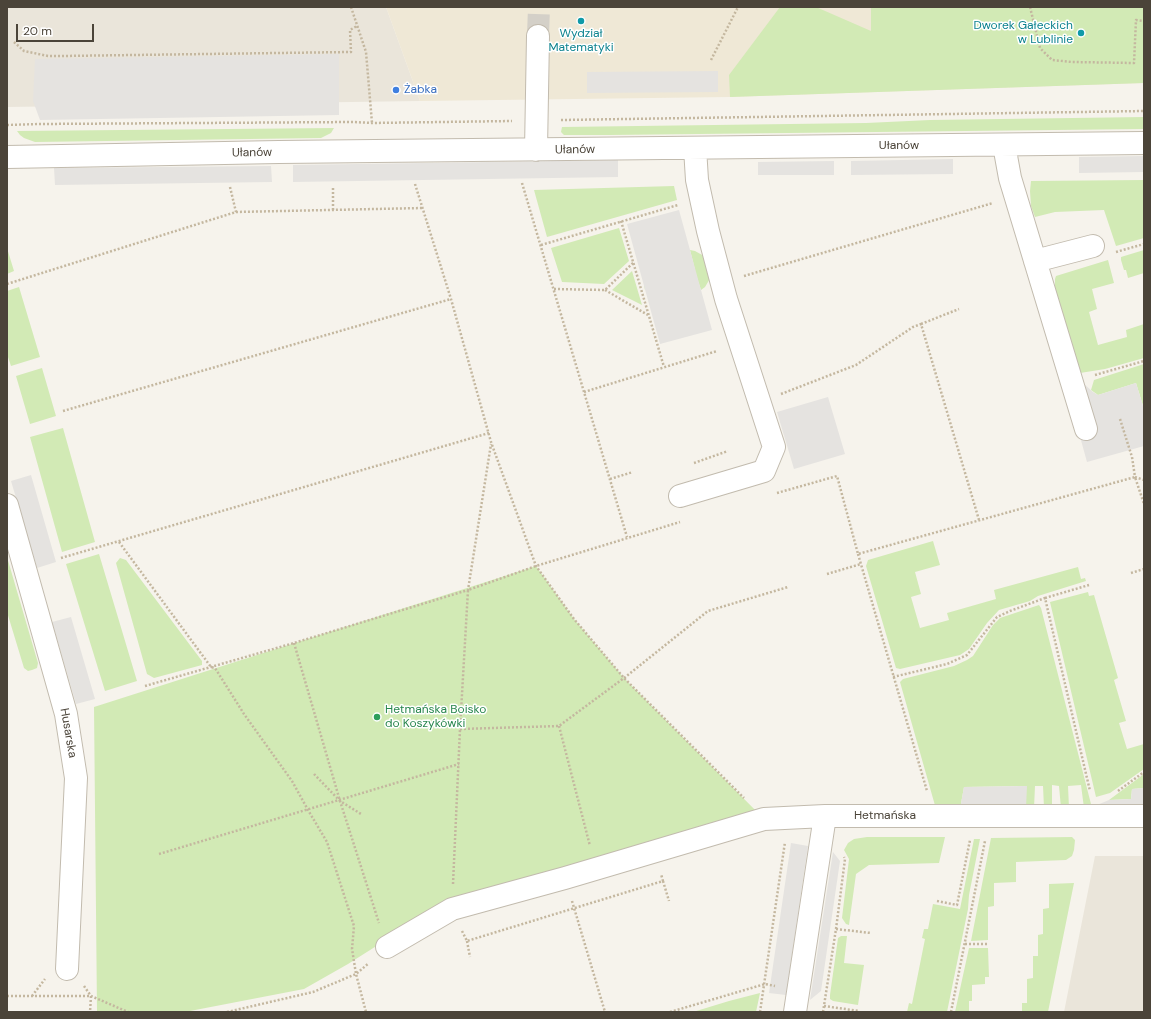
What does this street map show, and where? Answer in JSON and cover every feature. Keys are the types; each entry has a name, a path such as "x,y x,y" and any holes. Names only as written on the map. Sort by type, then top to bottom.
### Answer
{"street":[{"path":"536,150 538,36"},
{"name":"Ułanów","path":"7,157 279,152 1144,143"},
{"path":"1004,145 1010,178 1086,429"},
{"path":"680,496 764,471 774,448 726,299 708,231 697,180 694,148"},
{"path":"1035,262 1093,246"},
{"name":"Husarska","path":"7,505 66,714 76,778 67,969"},
{"name":"Hetmańska","path":"387,947 452,909 565,878 764,819 825,816 987,825 1095,810 1144,816"},
{"path":"794,1012 825,816"}],"path":[{"path":"351,7 366,52 372,124"},
{"path":"711,60 738,7"},
{"path":"1030,7 1040,48 1052,60 1072,62 1134,63 1136,20 1144,21"},
{"path":"14,42 24,51 48,56 351,52 350,30 357,26"},
{"path":"7,125 322,122 372,124 536,120 1144,111"},
{"path":"522,183 627,538"},
{"path":"415,184 451,299 491,442 536,566 574,619 624,678 764,819 785,837 760,1012"},
{"path":"333,186 333,210"},
{"path":"230,187 236,212"},
{"path":"744,276 994,202"},
{"path":"541,245 683,203"},
{"path":"7,284 236,212 422,208"},
{"path":"621,221 664,367"},
{"path":"605,290 634,262"},
{"path":"554,289 605,290 649,315"},
{"path":"63,411 451,299"},
{"path":"777,395 856,365 913,327 959,309"},
{"path":"921,324 979,520"},
{"path":"584,392 741,344"},
{"path":"1072,382 1144,361"},
{"path":"1120,419 1132,457 1135,477 1144,504"},
{"path":"61,558 489,433"},
{"path":"470,957 467,940 452,909 468,590 491,442"},
{"path":"694,463 728,451"},
{"path":"610,479 633,472"},
{"path":"771,495 836,476 893,677 928,792"},
{"path":"858,554 1135,477 1144,480"},
{"path":"145,686 294,643 468,590 536,566 687,520"},
{"path":"119,542 211,667 215,668 244,714 292,781 327,842 354,926 352,949 356,974 366,1012"},
{"path":"827,574 861,564"},
{"path":"1131,573 1144,569"},
{"path":"893,677 947,664 967,655 997,617 1010,610 1089,585"},
{"path":"460,729 559,726 624,678 708,611 788,587"},
{"path":"1045,598 1095,810 1108,798 1144,772"},
{"path":"227,1012 312,992 356,974 387,947 340,800 294,643"},
{"path":"559,726 596,868"},
{"path":"159,854 459,764"},
{"path":"314,774 340,800 361,814"},
{"path":"937,901 957,905 971,833 987,825"},
{"path":"951,1012 987,825"},
{"path":"655,851 669,901"},
{"path":"823,1012 845,859 842,854"},
{"path":"565,878 604,1012"},
{"path":"467,940 663,881"},
{"path":"836,929 871,933"},
{"path":"965,944 990,944"},
{"path":"67,969 74,971 91,996 90,1012"},
{"path":"670,1012 765,984 798,990"},
{"path":"7,996 91,996 128,1012"},
{"path":"824,1006 859,1010"}],"shaded area":[{"path":"7,7 386,7 420,101 7,107"},
{"path":"386,7 1144,7 1144,83 730,97 420,101"},
{"path":"339,54 339,115 40,120 33,101 35,59"},
{"path":"718,71 718,92 587,93 587,72"},
{"path":"1144,156 1144,172 1079,173 1079,157"},
{"path":"953,159 953,174 851,175 851,161"},
{"path":"618,160 618,177 293,182 293,165"},
{"path":"834,161 834,175 758,175 758,162"},
{"path":"271,166 272,182 55,185 54,168"},
{"path":"679,210 712,330 660,344 627,224"},
{"path":"1083,383 1098,395 1136,383 1144,409 1144,446 1087,462 1079,433"},
{"path":"828,397 845,454 794,469 777,412"},
{"path":"31,475 56,562 37,568 11,481"},
{"path":"71,617 95,699 76,704 52,622"},
{"path":"1027,786 1026,808 960,809 964,787"},
{"path":"1144,788 1144,807 1097,805 1109,800 1131,799 1132,789"},
{"path":"791,843 808,846 786,995 769,993"},
{"path":"833,852 840,861 821,991 810,1000"},
{"path":"1095,856 1144,856 1144,1012 1064,1012"}],"green space":[{"path":"780,7 816,7 871,31 871,7 1144,7 1144,83 730,97 729,75"},
{"path":"1144,117 1144,129 610,135 564,135 561,132 562,127 866,123 930,120"},
{"path":"334,128 331,133 321,138 35,142 24,138 17,131"},
{"path":"1144,180 1144,238 1116,246 1104,210 1055,212 1035,217 1031,206 1031,181"},
{"path":"674,186 677,200 547,237 534,190"},
{"path":"619,228 629,261 604,284 562,282 551,248"},
{"path":"7,248 14,271 7,274"},
{"path":"690,250 704,256 711,277 705,287 701,290 696,275 645,290 644,285 695,270"},
{"path":"1144,250 1144,273 1128,278 1126,270 1124,270 1121,257"},
{"path":"1108,260 1114,283 1092,289 1097,309 1089,312 1098,345 1127,337 1126,330 1144,324 1144,358 1105,369 1080,373 1055,289 1055,279 1056,276"},
{"path":"632,271 642,305 612,290"},
{"path":"19,287 40,357 11,366 7,354 7,291"},
{"path":"1144,364 1144,409 1136,383 1098,395 1091,390 1094,380"},
{"path":"42,368 56,416 30,424 16,376"},
{"path":"63,428 95,542 62,552 30,437"},
{"path":"933,541 940,565 915,572 921,594 911,597 920,628 949,620 947,613 996,599 994,590 1078,567 1081,579 1085,578 1086,581 1038,596 1030,601 999,610 987,623 969,649 960,655 900,669 896,668 866,566 868,560"},
{"path":"99,554 137,681 105,691 66,564"},
{"path":"7,557 38,663 37,668 28,671 24,668 7,612"},
{"path":"120,558 126,560 202,661 202,665 154,678 147,674 116,563"},
{"path":"536,566 574,619 624,678 764,819 419,919 348,964 304,989 190,1012 97,1012 94,707"},
{"path":"1088,592 1089,596 1094,595 1118,678 1114,680 1126,721 1119,723 1127,749 1144,744 1144,769 1110,793 1096,797 1050,602"},
{"path":"1039,605 1092,808 1084,808 1081,785 1068,786 1069,808 1061,808 1059,786 1052,785 1052,808 1044,808 1043,786 1035,786 1034,808 1026,808 1026,786 964,787 960,809 936,809 900,682 903,679 954,666 967,660 973,656 993,625 1000,618"},
{"path":"1144,774 1144,788 1132,789 1131,799 1109,800"},
{"path":"867,837 945,837 939,863 869,865 856,874 849,925 846,924 842,918 849,859 844,850 848,843 854,839"},
{"path":"1072,837 1075,840 1074,850 1072,856 1066,860 1016,862 1016,882 994,883 994,906 988,907 988,940 971,941 991,838"},
{"path":"974,839 980,839 969,895 968,909 947,1012 907,1012 909,1003 912,1004 925,939 922,938 924,929 928,929 933,904 960,909"},
{"path":"1074,883 1048,1012 1022,1012 1022,1003 1027,1003 1027,979 1033,978 1033,956 1038,956 1038,935 1043,934 1043,909 1049,908 1049,884"},
{"path":"841,936 847,936 844,963 864,965 858,1005 833,1001 830,999 838,938"},
{"path":"969,948 988,948 989,977 985,977 985,984 972,985 972,1001 969,1001 969,1012 955,1012"},
{"path":"760,993 756,1012 693,1012 729,1001"}],"tunnel":[{"path":"538,36 539,7"}],"place":[{"name":"Wydział Matematyki","path":"581,21"},
{"name":"Dworek Gałeckich w Lublinie","path":"1081,33"},
{"name":"Żabka","path":"396,90"},
{"name":"Hetmańska Boisko do Koszykówki","path":"377,717"}]}
